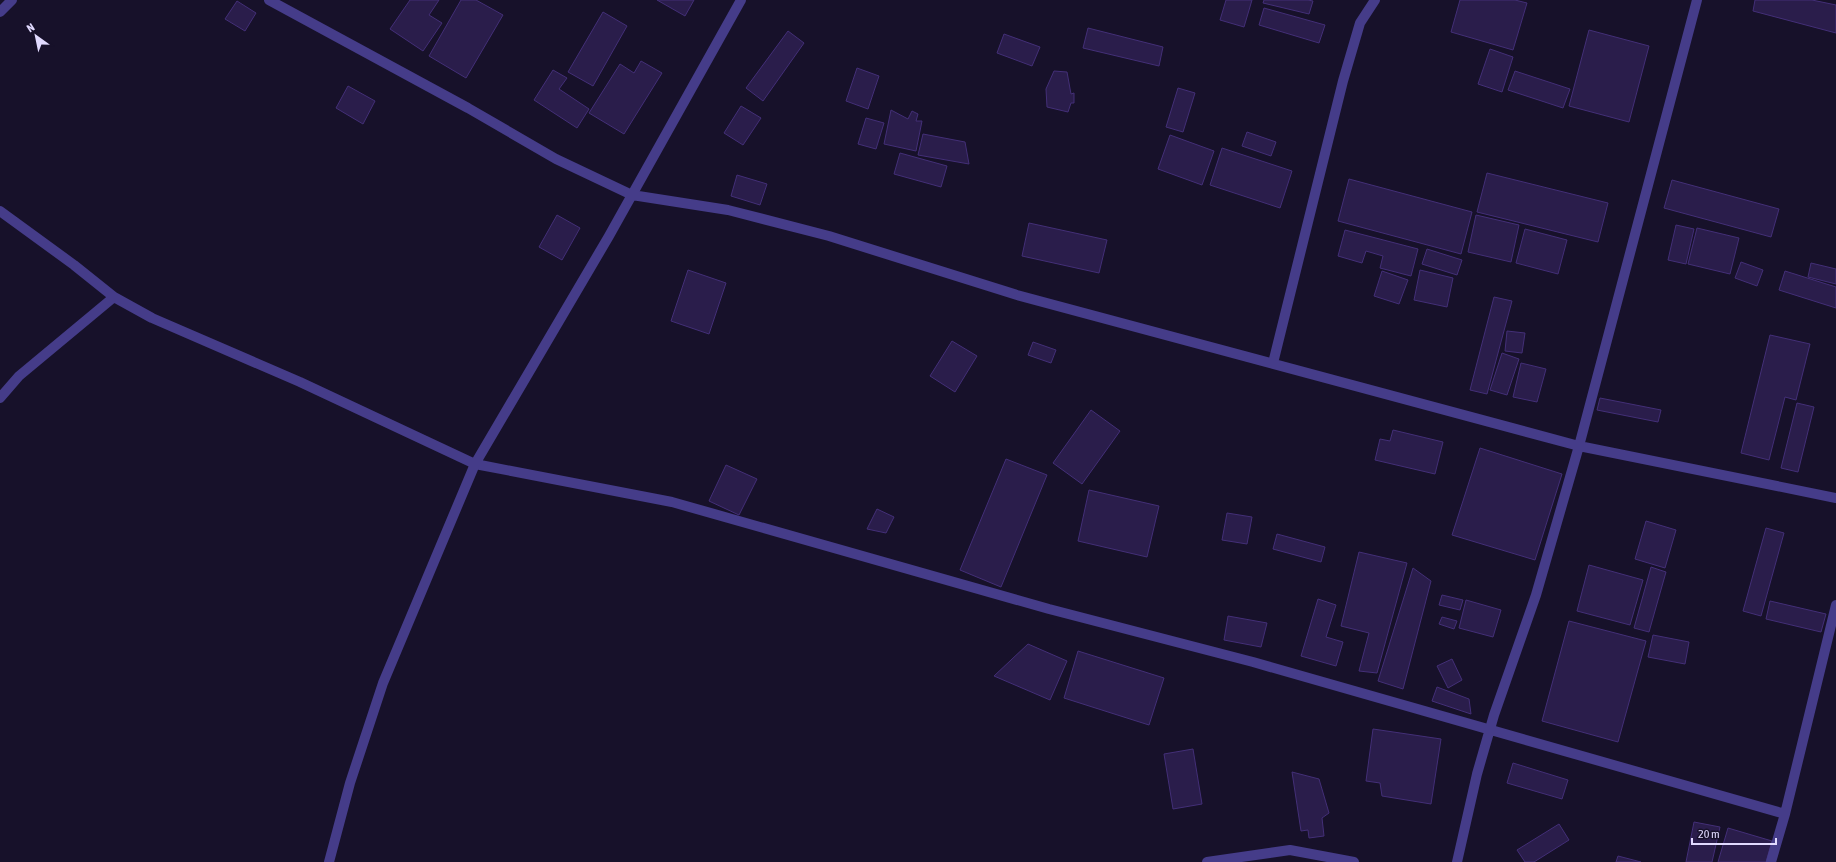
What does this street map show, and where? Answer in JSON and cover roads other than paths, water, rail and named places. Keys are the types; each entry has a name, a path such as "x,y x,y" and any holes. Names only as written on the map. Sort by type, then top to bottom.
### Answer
{"street":[{"path":"0,12 12,0"},
{"path":"269,0 556,159 632,195 728,210 822,234 1017,294 1579,446 1836,498"},
{"path":"329,862 350,784 383,683 475,464 601,250 741,0"},
{"path":"1273,363 1343,81 1360,23 1375,0"},
{"path":"1457,862 1477,774 1490,730 1536,595 1579,446 1697,0"},
{"path":"0,211 68,260 114,297 152,318 300,382 475,464 672,502 1049,609 1253,662 1785,814"},
{"path":"0,398 19,376 114,297"},
{"path":"1771,862 1785,814 1836,605"},
{"path":"1207,862 1290,850 1354,862"}]}
